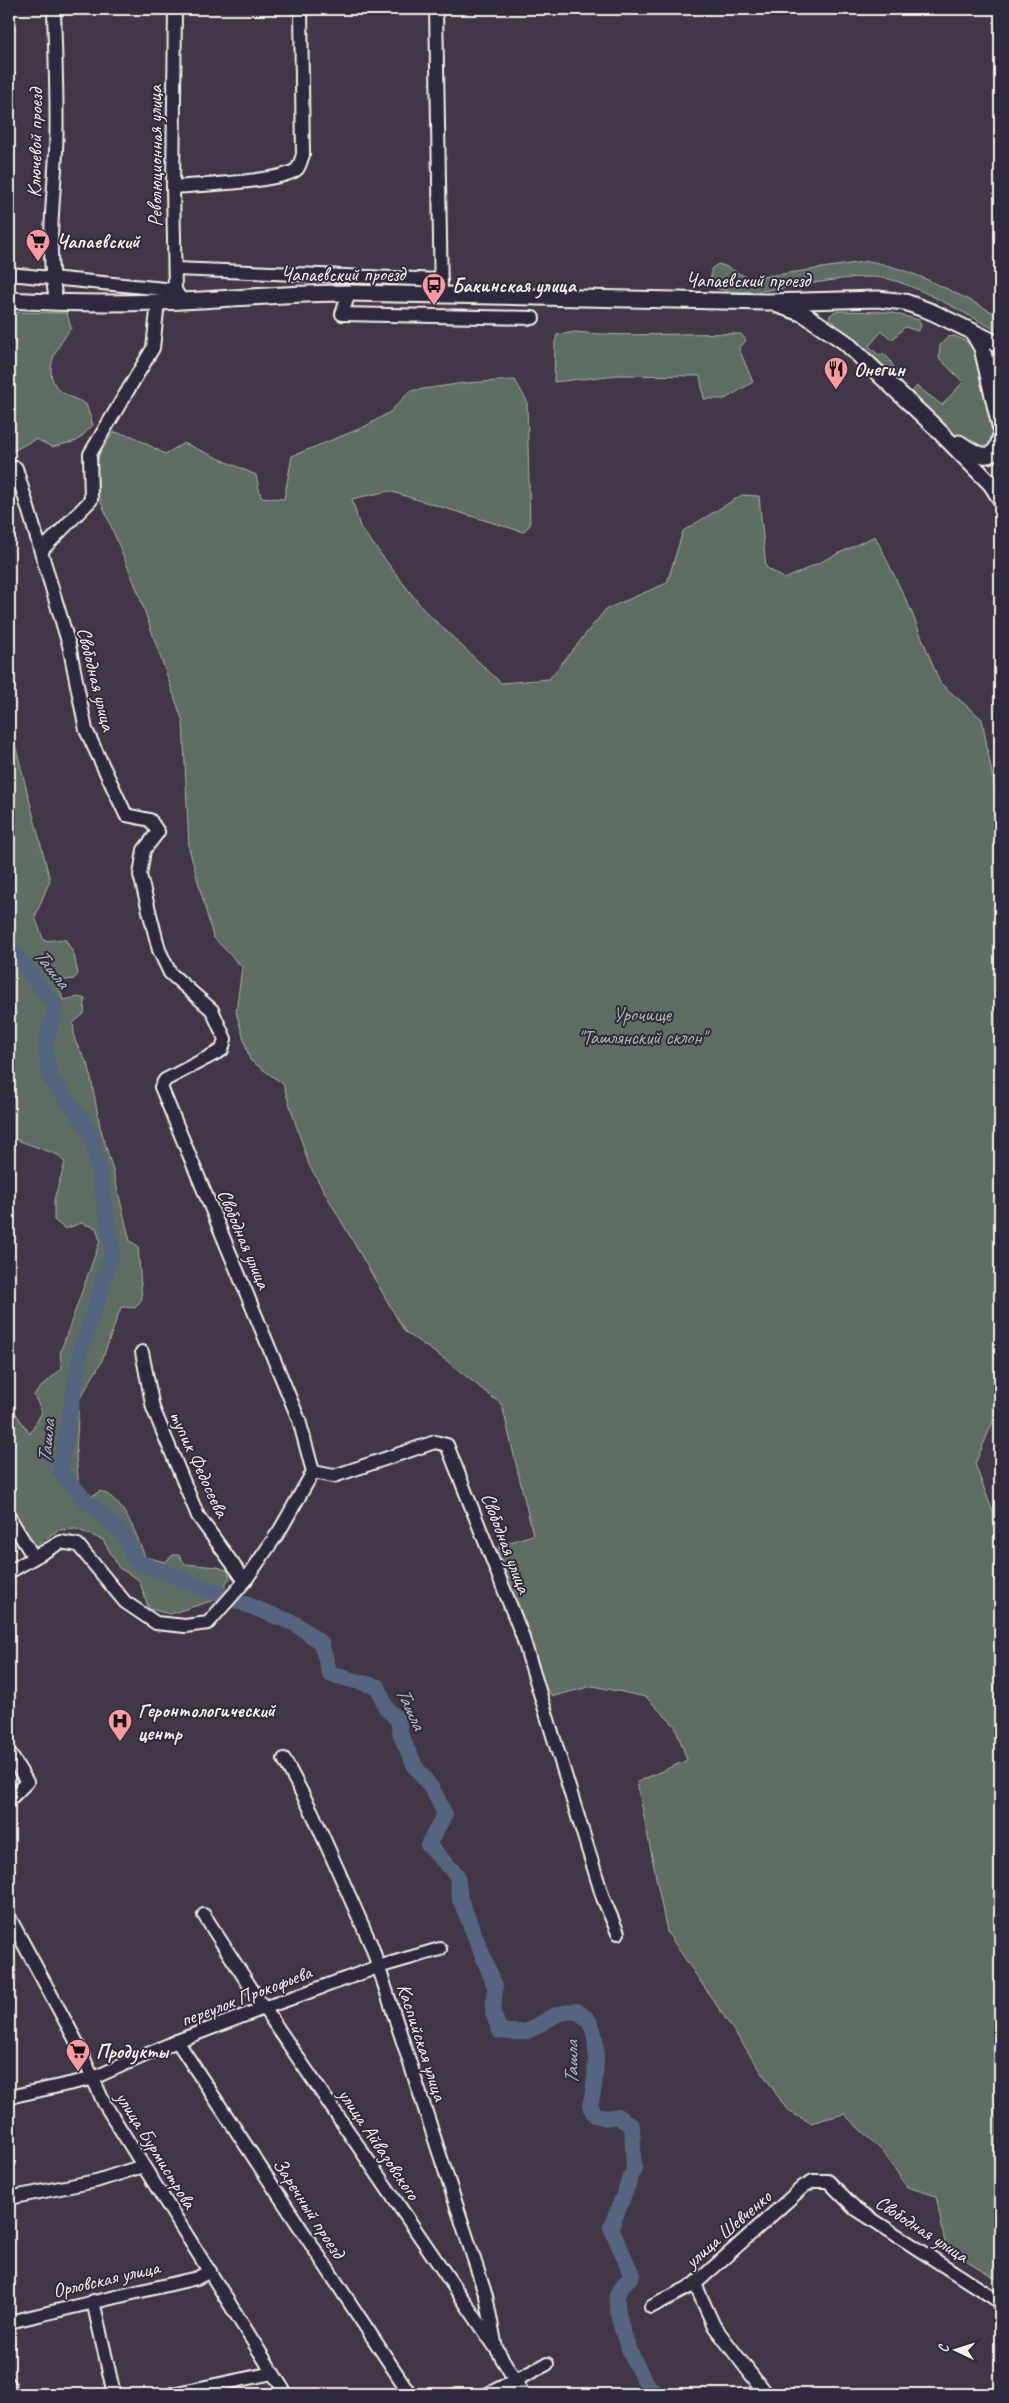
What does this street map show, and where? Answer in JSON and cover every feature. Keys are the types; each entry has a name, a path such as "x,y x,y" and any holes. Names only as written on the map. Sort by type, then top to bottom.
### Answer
{"main road":[{"name":"Чапаевский проезд","path":"9,300 57,303 158,302 178,295 349,292 441,287 767,302 846,299 895,300 932,312 1000,345"},
{"path":"767,302 804,314 845,342 933,424 991,484 1000,498"},
{"path":"972,331 982,348 1000,426"},
{"path":"991,386 993,372 1000,359"},
{"path":"933,424 969,450 984,456 990,455 995,451 1000,438"}],"street":[{"name":"Ключевой проезд","path":"54,9 56,148 50,251 51,278 57,303"},
{"name":"Революционная улица","path":"175,9 172,187 175,269 178,295"},
{"path":"172,187 288,175 298,168 303,155 301,9"},
{"path":"175,269 441,287 436,9"},
{"path":"9,274 178,295"},
{"path":"349,292 342,314 533,318"},
{"path":"41,551 90,500 90,454 153,348 158,302"},
{"name":"Свободная улица","path":"16,468 70,645 86,730 126,815 150,820 158,832 144,850 140,874 159,950 170,973 212,1010 225,1039 222,1050 165,1080 161,1087 299,1420 313,1472 334,1476 435,1442 447,1445 522,1635 602,1898 618,1933"},
{"name":"тупик Федосеева","path":"142,1352 153,1408 198,1516 245,1581"},
{"path":"9,1572 61,1542 78,1545 125,1602 156,1623 185,1626 208,1623 245,1581 280,1530 313,1472"},
{"path":"9,1516 34,1556"},
{"path":"9,1752 27,1782 9,1800"},
{"name":"Каспийская улица","path":"284,1759 312,1812 372,1946 486,2296 496,2348"},
{"name":"улица Айвазовского","path":"204,1915 264,2008 496,2348 523,2394"},
{"name":"улица Бурмистрова","path":"9,1917 75,2039 104,2103 286,2394"},
{"name":"переулок Прокофьева","path":"9,2096 92,2079 177,2042 264,2008 378,1966 440,1949"},
{"name":"Заречный проезд","path":"177,2042 410,2394"},
{"path":"9,2198 96,2181 143,2166"},
{"name":"улица Шевченко","path":"651,2307 695,2284 804,2186 812,2181 828,2181"},
{"name":"Свободная улица","path":"828,2181 856,2209 1000,2302"},
{"name":"Орловская улица","path":"9,2322 197,2278 210,2271"},
{"path":"695,2284 714,2326 766,2394"},
{"path":"93,2301 114,2394"},
{"path":"488,2394 547,2364"},
{"path":"172,2394 273,2373"},
{"path":"9,2384 11,2394"}],"green space":[{"path":"869,261 903,270 920,277 1000,316 1000,332 911,286 883,278 842,279 747,292 727,291 711,286 711,269 718,264 744,276 755,278"},
{"path":"836,311 889,312 919,320 921,326 918,331 905,327 892,340 882,331 869,346 880,356 883,353 889,359 899,376 895,379 829,321 830,315"},
{"path":"9,312 67,313 71,328 57,349 51,365 51,373 58,389 86,404 93,425 77,441 52,447 36,439 9,453"},
{"path":"575,332 616,335 741,334 746,340 739,349 753,382 725,399 704,399 700,376 618,375 554,382 555,342 557,335"},
{"path":"954,336 966,341 976,350 996,430 995,438 988,447 982,449 969,447 913,397 912,392 917,386 942,405 963,382 939,358 940,345 948,337"},
{"name":"Урочище \"Ташлянский склон\"","path":"515,380 527,401 530,525 523,532 389,491 352,499 360,527 423,609 501,683 549,679 606,609 667,583 683,531 742,495 759,496 766,567 785,579 875,536 910,608 940,683 982,719 1000,818 1000,1405 975,1464 1000,1531 1000,2281 946,2248 936,2196 907,2187 884,2153 844,2114 811,2123 788,2111 667,1932 637,1782 687,1760 675,1726 646,1697 593,1686 554,1696 546,1691 528,1632 496,1554 500,1545 533,1535 502,1405 447,1361 405,1332 309,1165 283,1084 250,1060 236,1012 242,967 213,937 189,848 183,722 138,592 94,485 99,454 114,432 132,436 165,454 184,443 256,475 261,497 284,499 292,456 364,427 390,412 410,391 464,383"},
{"path":"9,721 50,880 35,917 44,941 65,939 74,954 78,974 74,979 58,981 63,1000 79,997 85,999 84,1014 73,1023 75,1041 89,1067 100,1126 130,1241 138,1246 142,1299 135,1308 121,1307 101,1363 79,1400 76,1455 79,1486 89,1498 100,1491 116,1501 128,1518 145,1557 165,1562 173,1555 179,1555 185,1564 218,1567 228,1571 230,1579 227,1581 221,1598 170,1614 149,1609 139,1580 119,1568 103,1540 76,1529 58,1530 33,1548 9,1509 9,1407 12,1408 30,1434 42,1412 34,1395 62,1368 60,1353 100,1241 96,1228 81,1223 65,1229 54,1220 54,1199 65,1163 58,1155 9,1137 9,1042 13,1037 9,1016"}],"waterway":[{"name":"Ташла","path":"9,948 56,1006 45,1045 49,1076 92,1134 113,1251 81,1349 60,1471 86,1501 122,1532 135,1561 296,1624 321,1643 330,1674 378,1687 386,1708 398,1720 401,1736 415,1766 434,1792 445,1814 428,1845 457,1875 460,1899 495,1986 493,2013 500,2031 519,2032 530,2030 556,2015 577,2011 589,2021 595,2039 596,2063 590,2106 595,2115 606,2118 617,2116 632,2126 634,2169 611,2227 632,2275 619,2291 617,2303 623,2331 635,2363 650,2388 657,2394"}],"place":[{"name":"Чапаевский","path":"38,262"},
{"name":"Бакинская улица","path":"434,306"},
{"name":"Онегин","path":"836,390"},
{"name":"Геронтологический центр","path":"120,1742"},
{"name":"Продукты","path":"78,2072"}]}
